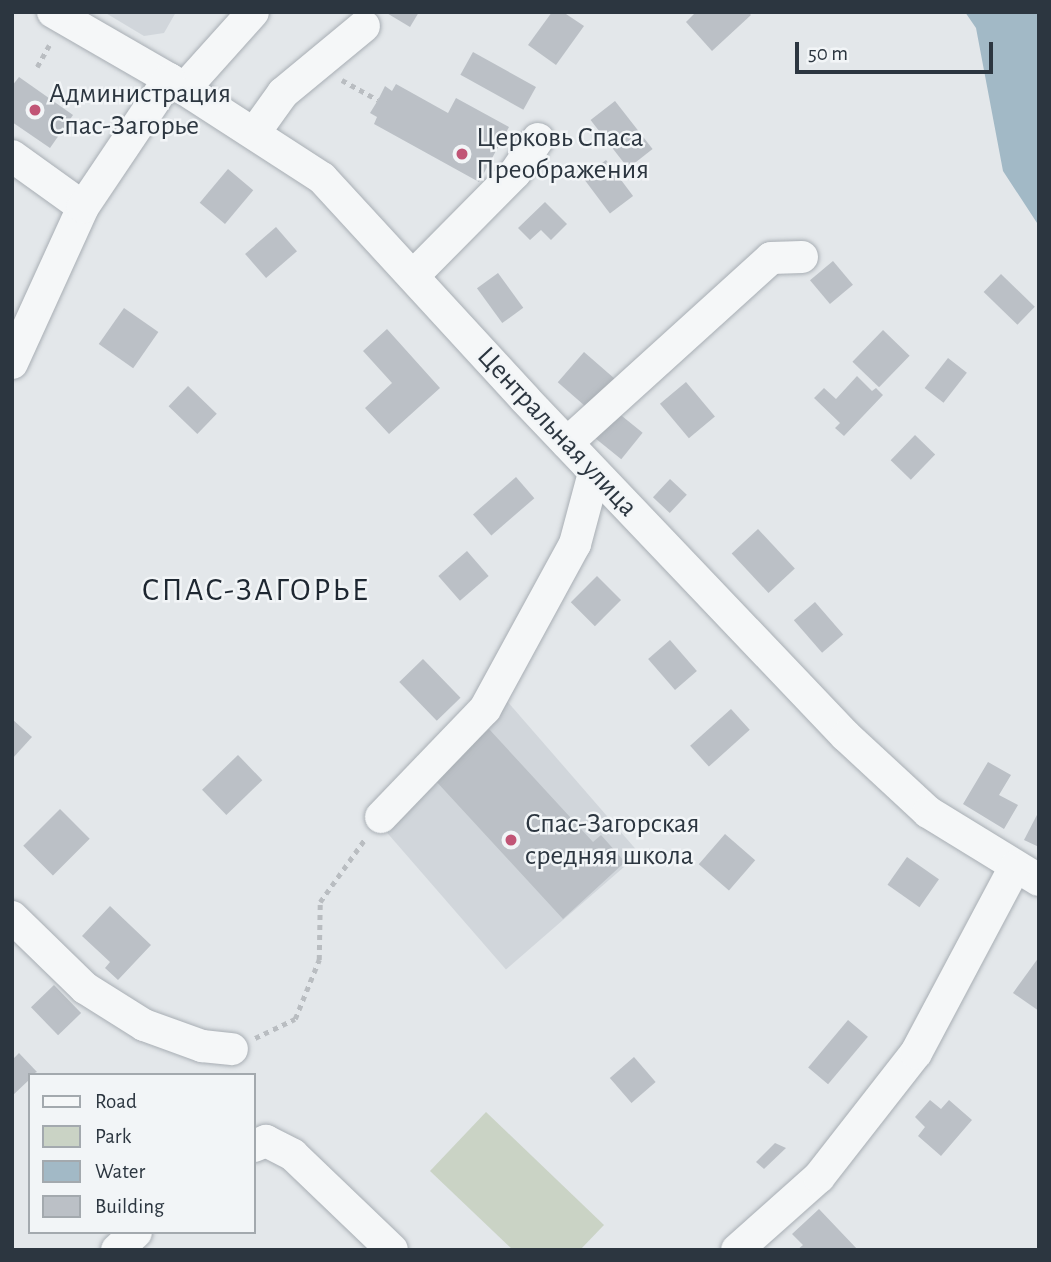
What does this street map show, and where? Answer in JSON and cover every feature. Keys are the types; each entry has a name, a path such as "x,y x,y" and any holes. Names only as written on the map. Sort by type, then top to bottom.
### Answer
{"street":[{"name":"Центральная улица","path":"53,12 255,132 322,178 594,473 896,785 928,812 1027,874"},
{"path":"12,362 83,207 177,84 254,12"},
{"path":"255,132 283,93 364,26"},
{"path":"413,276 515,173 538,139"},
{"path":"12,156 83,207"},
{"path":"567,443 771,258 802,257"},
{"path":"381,817 485,709 575,544 594,473"},
{"path":"737,1250 819,1177 916,1053 1027,874"},
{"path":"12,917 85,988 145,1026 202,1046 232,1049"},
{"path":"260,1143 293,1155 392,1250"},
{"path":"117,1250 134,1234"}],"path":[{"path":"352,85 377,100"},
{"path":"232,1049 295,1019 318,960 320,902 381,817"}],"shaded area":[{"path":"104,12 176,12 164,33 144,36"},
{"name":"Спас-Загорская средняя школа","path":"507,701 640,853 506,970 373,817"}],"green space":[{"path":"486,1112 604,1225 580,1250 513,1250 430,1171"}],"water":[{"path":"965,12 1039,12 1039,226 1003,171 976,28"}],"building":[{"path":"385,12 419,12 410,27"},
{"path":"552,12 563,12 584,26 556,65 528,45"},
{"path":"696,12 748,12 751,15 712,51 686,22"},
{"path":"473,52 536,87 523,110 460,75"},
{"path":"19,77 73,115 50,148 12,122 12,86"},
{"name":"Церковь Спаса Преображения","path":"396,84 448,113 456,98 509,127 479,182 374,124 377,117 370,113 385,86 392,91"},
{"path":"615,101 653,149 628,168 591,120"},
{"path":"606,160 633,196 610,213 583,177"},
{"path":"228,169 253,190 225,224 200,203"},
{"path":"545,202 567,224 551,240 541,230 530,240 518,228"},
{"path":"276,227 297,251 266,278 245,254"},
{"path":"833,261 853,285 830,304 810,280"},
{"path":"498,273 523,308 502,323 477,288"},
{"path":"1001,274 1035,307 1017,325 984,292"},
{"path":"124,308 158,332 133,368 99,344"},
{"path":"387,329 440,388 389,434 365,408 392,383 363,351"},
{"path":"883,330 910,356 879,387 852,362"},
{"path":"584,352 616,380 590,410 558,382"},
{"path":"948,358 967,373 944,403 925,388"},
{"path":"857,376 872,391 876,388 883,395 844,436 835,428 840,423 814,398 824,388 836,399"},
{"path":"686,382 715,416 689,438 660,404"},
{"path":"188,386 217,414 197,434 169,406"},
{"path":"617,412 643,433 621,459 596,438"},
{"path":"915,435 935,454 911,480 891,460"},
{"path":"516,477 534,498 491,536 473,514"},
{"path":"670,479 687,495 670,513 653,497"},
{"path":"758,529 795,568 768,593 732,554"},
{"path":"467,551 489,576 460,601 438,576"},
{"path":"597,576 621,600 595,626 571,602"},
{"path":"815,602 843,634 822,653 794,620"},
{"path":"670,640 697,671 675,690 648,659"},
{"path":"423,659 461,698 437,721 399,682"},
{"path":"731,709 750,730 709,767 690,746"},
{"path":"12,719 32,737 12,759"},
{"path":"489,729 593,842 601,835 625,862 563,919 434,779"},
{"path":"238,755 262,780 226,815 202,790"},
{"path":"988,762 1011,775 999,795 1018,805 1004,829 963,804"},
{"path":"60,809 90,839 53,875 23,846"},
{"path":"1039,811 1039,847 1024,840"},
{"path":"725,834 755,860 729,890 699,864"},
{"path":"907,857 939,879 919,907 887,885"},
{"path":"110,906 151,945 118,980 105,968 110,962 82,936"},
{"path":"1039,957 1039,1011 1013,993"},
{"path":"54,985 81,1013 58,1035 31,1007"},
{"path":"848,1020 868,1037 828,1084 808,1067"},
{"path":"19,1053 37,1072 28,1073 28,1081 12,1096 12,1060"},
{"path":"634,1057 656,1082 631,1103 610,1078"},
{"path":"930,1100 941,1109 949,1100 972,1120 941,1156 918,1136 925,1127 915,1117"},
{"path":"775,1143 786,1148 764,1169 756,1162"},
{"path":"819,1209 858,1250 797,1250 803,1245 792,1234"}],"place":[{"name":"Администрация Спас-Загорье","path":"35,110"},
{"name":"Церковь Спаса Преображения","path":"462,154"},
{"name":"Спас-Загорская средняя школа","path":"511,840"}],"district":[{"name":"СПАС-ЗАГОРЬЕ","path":"256,590"}]}
